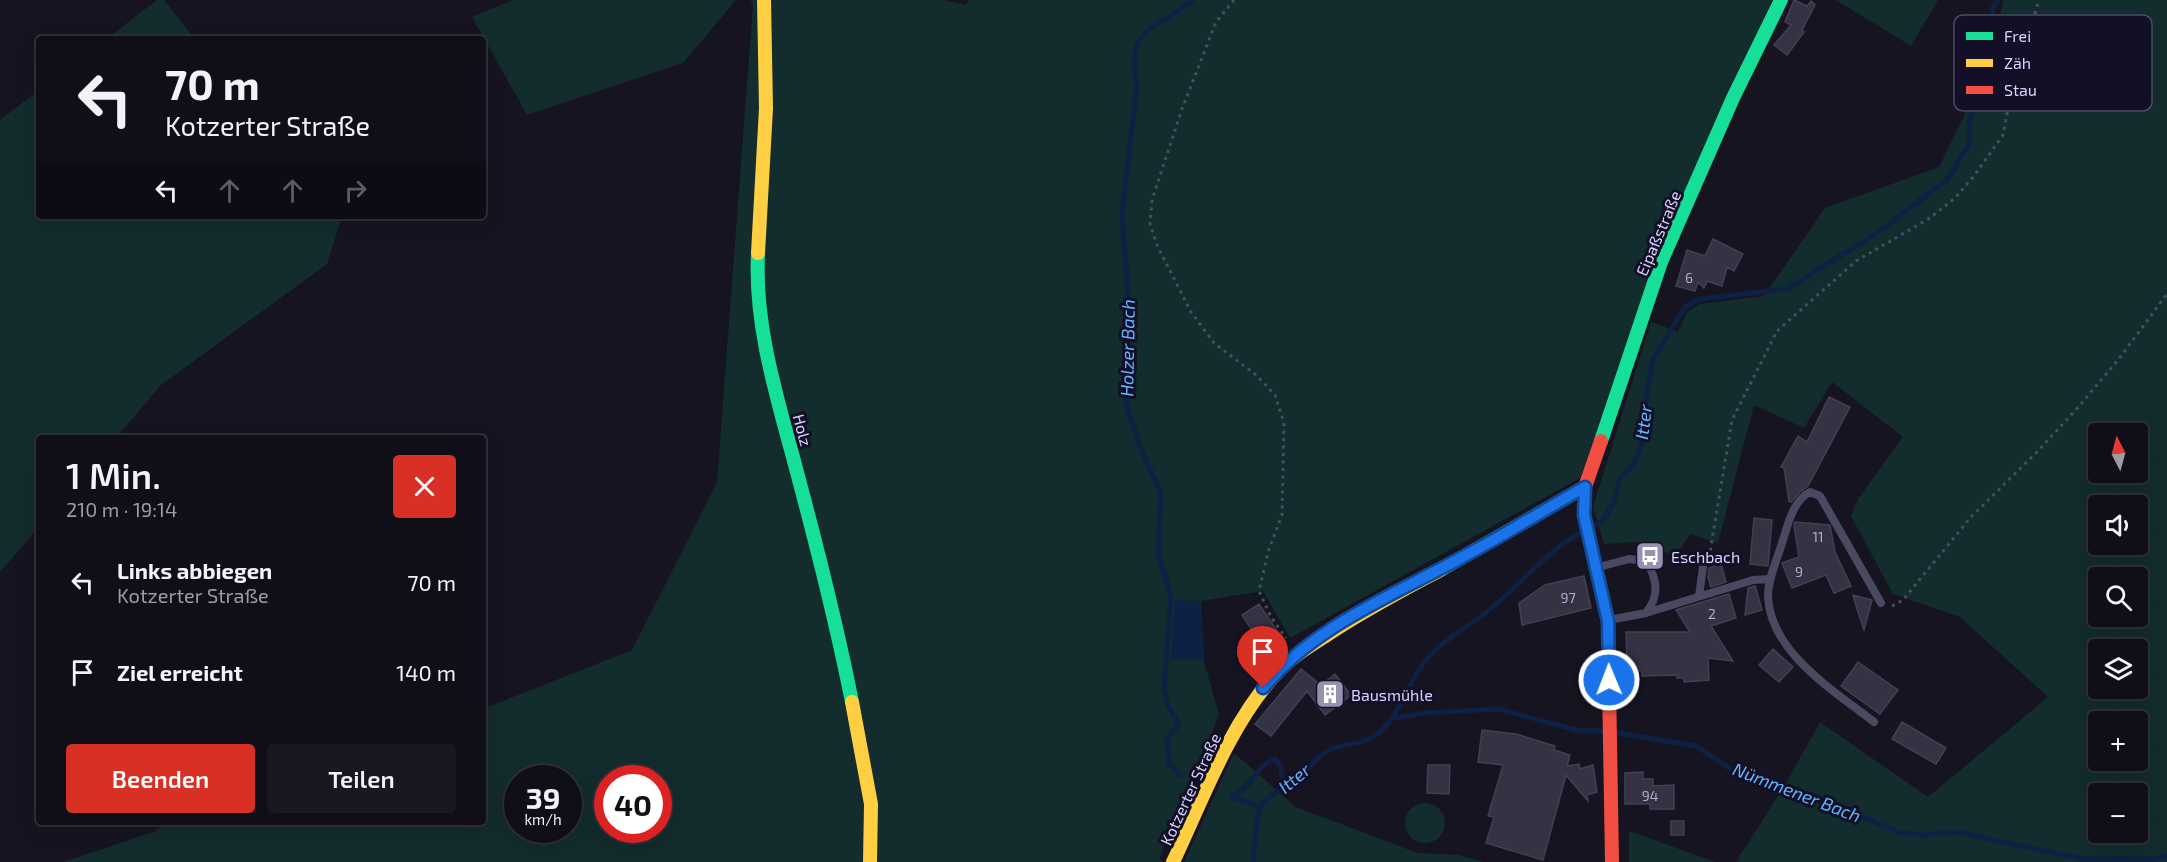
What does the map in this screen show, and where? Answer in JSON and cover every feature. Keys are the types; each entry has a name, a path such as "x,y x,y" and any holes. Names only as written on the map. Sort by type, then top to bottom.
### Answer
{"street":[{"name":"Holz","path":"764,0 766,108 757,272 759,314 772,378 832,604 863,751 871,804 870,862"},
{"name":"Eipaßstraße","path":"1596,568 1584,515 1585,487 1660,262 1781,0"},
{"name":"Kotzerter Straße","path":"1173,862 1238,725 1260,693 1296,655 1363,611 1501,537 1585,487"},
{"path":"1596,568 1608,621 1612,862"}],"lane":[{"path":"1874,722 1804,667 1781,638 1768,597 1770,579 1796,506 1804,495 1810,492 1820,495 1881,603"},
{"path":"1596,568 1629,559 1647,561 1654,574 1657,589 1654,603 1646,613"},
{"path":"1699,596 1703,567"},
{"path":"1608,621 1646,613 1753,580 1770,579"}],"path":[{"path":"1234,0 1216,22 1182,109 1152,200 1150,224 1157,245 1191,312 1214,343 1256,375 1275,394 1284,423 1282,515 1268,552 1260,591 1271,617 1296,655"},
{"path":"2034,15 2039,0"},
{"path":"1703,567 1711,555 1732,420 1772,339 1794,316 1856,261 1930,218 1955,198 2003,135 2008,111"},
{"path":"1881,603 1894,606 1903,600 1971,517 2037,452 2081,404 2118,360 2167,294"}],"green space":[{"path":"157,0 164,0 193,36 110,36"},
{"path":"513,0 736,0 683,63 527,115 486,42 486,36 483,36 472,17"},
{"path":"750,0 944,0 966,5 969,0 1772,0 1580,478 1290,638 1263,591 1201,601 1204,661 1219,715 1159,859 1163,862 64,862 156,831 163,825 486,825 486,708 632,650 717,482 753,4"},
{"path":"1836,0 1938,0 1911,46"},
{"path":"2003,0 2167,0 2167,862 1736,862 1786,783 1820,722 1928,797 2048,697 1960,617 1893,594 1851,516 1858,499 1903,437 1832,382 1804,428 1754,405 1718,543 1690,534 1676,556 1638,542 1604,544 1593,507 1651,322 1678,332 1687,312 1700,304 1764,296 1825,208 1939,167 1966,111 2152,111 2152,15 2000,15"},
{"path":"36,92 36,219 341,220 327,264 161,385 119,435 36,435 36,530 0,572 0,120"},
{"path":"1234,753 1296,807 1418,853 1459,855 1483,862 1184,862"},
{"path":"1425,803 1433,804 1439,809 1444,815 1444,831 1439,837 1433,842 1425,843 1417,842 1411,837 1406,831 1405,823 1406,815 1411,809 1417,804"},
{"path":"1629,831 1716,862 1629,862"}],"water":[{"path":"1175,600 1200,601 1204,661 1171,659"}],"building":[{"path":"1794,0 1807,6 1811,1 1815,5 1802,30 1804,32 1787,55 1774,45 1791,25 1785,22"},
{"path":"1713,239 1743,254 1734,271 1727,267 1722,286 1707,281 1704,288 1698,282 1695,291 1676,286 1687,250 1705,256"},
{"path":"1829,397 1850,407 1808,486 1791,502 1784,468 1781,467 1798,436 1807,442"},
{"path":"1754,518 1772,520 1768,566 1750,564"},
{"path":"1795,522 1830,525 1835,552 1851,586 1834,593 1826,575 1792,588 1782,563 1799,557"},
{"path":"1721,564 1726,582 1711,587 1708,577 1709,568"},
{"path":"1584,576 1591,608 1522,625 1519,603 1545,585"},
{"path":"1755,586 1762,610 1745,615 1748,588"},
{"path":"1729,594 1736,618 1711,626 1733,661 1708,658 1709,680 1684,682 1684,678 1677,678 1677,675 1642,676 1642,671 1630,671 1630,663 1627,663 1626,632 1690,632 1676,610"},
{"path":"1853,595 1872,600 1864,630 1857,609"},
{"path":"1259,604 1282,638 1264,649 1242,615"},
{"path":"1773,649 1793,667 1779,682 1759,665"},
{"path":"1858,662 1898,690 1880,714 1841,686"},
{"path":"1301,669 1321,685 1335,674 1351,695 1325,715 1307,691 1271,736 1255,724"},
{"path":"1902,722 1946,748 1936,764 1892,739"},
{"path":"1482,730 1516,734 1555,746 1554,750 1570,755 1567,766 1579,764 1580,769 1593,765 1597,792 1587,795 1588,801 1566,775 1543,860 1486,843 1494,817 1488,816 1503,765 1478,762"},
{"path":"1428,765 1450,765 1449,794 1427,793"},
{"path":"1643,772 1643,779 1653,779 1653,786 1674,785 1674,809 1650,809 1650,804 1625,804 1625,773"},
{"path":"1671,821 1684,821 1684,835 1671,835"}],"waterway":[{"name":"Holzer Bach","path":"1181,776 1169,763 1167,738 1179,724 1168,706 1164,689 1171,597 1158,553 1161,493 1141,449 1126,405 1129,309 1122,214 1137,85 1134,65 1135,51 1146,32 1192,0"},
{"name":"Itter","path":"1994,15 1992,9 1998,0"},
{"name":"Itter","path":"1593,526 1603,521 1614,501 1620,478 1633,465 1642,444 1642,420 1653,360 1685,307 1700,299 1787,289 1877,233 1948,179 1969,144 1970,117 1974,111"},
{"name":"Itter","path":"1253,862 1257,820 1265,800 1296,783 1315,761 1327,752 1373,737 1397,711 1420,669 1435,651 1487,612 1558,548 1582,532"},
{"name":"Nümmener Bach","path":"1395,718 1425,713 1498,709 1580,731 1604,731"},
{"name":"Nümmener Bach","path":"1617,733 1696,746 1735,772 1796,794 1815,797 1898,832 1923,835 1956,832 2083,859 2153,859 2167,856"},
{"path":"1260,811 1254,804 1231,797 1245,787 1263,766 1276,759 1285,784 1283,790"}],"traffic: fast":[{"path":"1601,441 1661,262 1733,98 1781,0"},
{"path":"758,253 760,310 769,366 827,589 852,702"},
{"path":"1442,569 1585,487"}],"traffic: slow":[{"path":"758,253 766,108 764,0"},
{"path":"1173,862 1229,742 1257,697 1279,671 1298,654 1341,626 1442,569"},
{"path":"852,702 871,804 870,862"}],"traffic: jam":[{"path":"1601,441 1585,487 1584,515 1608,621 1612,862"}],"place":[{"name":"Eschbach","path":"1650,556"},
{"name":"Bausmühle","path":"1330,694"}],"route":[{"path":"1263,688 1296,655 1330,631 1501,537 1585,487 1582,500 1584,515 1608,621 1609,680"}]}
